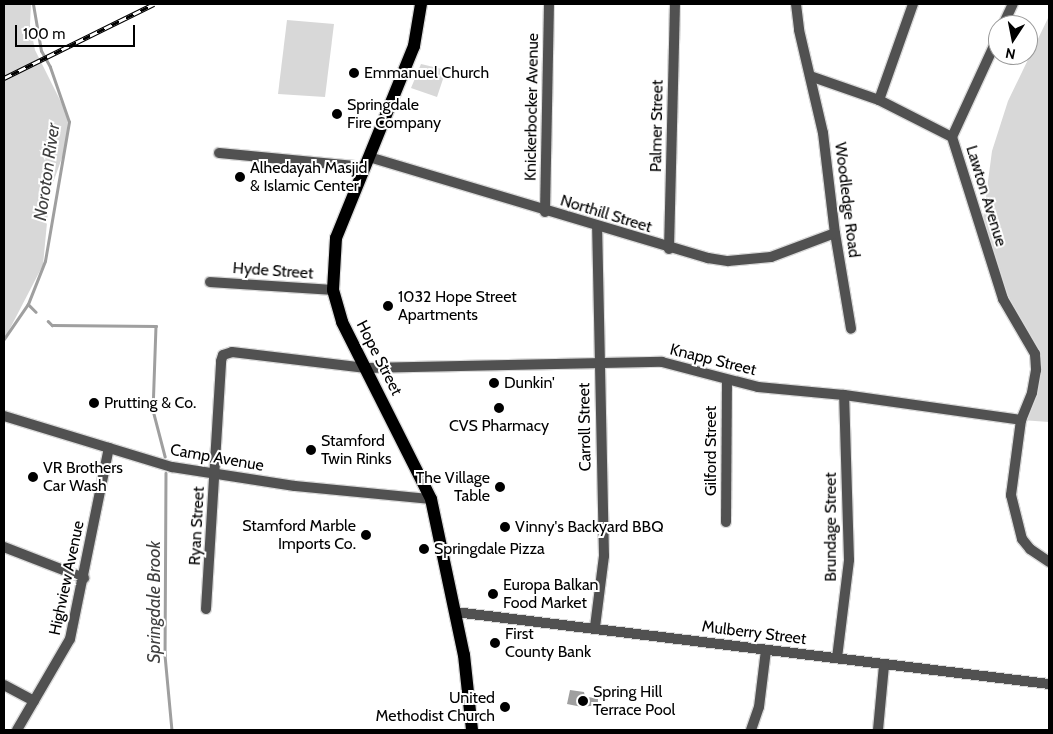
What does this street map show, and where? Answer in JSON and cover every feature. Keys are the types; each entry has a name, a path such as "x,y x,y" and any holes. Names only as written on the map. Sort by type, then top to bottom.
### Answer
{"main road":[{"name":"Hope Street","path":"421,4 414,46 336,238 333,290 342,322 431,499 468,681 472,730"}],"street":[{"name":"Knickerbocker Avenue","path":"544,212 549,4"},
{"name":"Palmer Street","path":"669,249 675,4"},
{"path":"796,4 810,76"},
{"path":"879,100 913,4"},
{"path":"952,137 988,59"},
{"name":"Lawton Avenue","path":"810,76 879,100 952,137 1003,299 1035,354 1036,370 1032,393 1021,420 1012,472 1013,513 1022,539 1030,549 1049,562"},
{"name":"Woodledge Road","path":"810,76 823,133 835,233 851,329"},
{"name":"Northill Street","path":"219,153 367,162 597,226 669,249 708,258 749,260 787,253 835,233"},
{"name":"Carroll Street","path":"596,627 604,556 597,226"},
{"name":"Hyde Street","path":"210,282 333,290"},
{"name":"Knapp Street","path":"223,354 232,352 366,368 599,365 662,362 700,370 726,380 758,387 844,395 1021,420"},
{"name":"Ryan Street","path":"206,609 223,354"},
{"name":"Gilford Street","path":"726,380 726,522"},
{"name":"Brundage Street","path":"837,658 849,560 844,395"},
{"name":"Camp Avenue","path":"4,416 172,467 214,475 431,499"},
{"name":"Highview Avenue","path":"17,730 68,645 84,578 109,448"},
{"path":"4,547 84,578"},
{"name":"Mulberry Street","path":"455,612 596,627 884,665 1049,684"},
{"path":"751,730 759,707 766,650"},
{"path":"878,730 884,665"},
{"path":"4,685 34,701"}],"shaded area":[{"path":"4,4 31,4 30,25 35,50 68,116 67,144 50,191 43,265 4,340"},
{"path":"1049,16 1049,422 1021,420 1028,406 1035,354 1008,312 981,234 992,151 1008,101 1025,65 1038,65 1038,39"},
{"path":"287,20 334,24 325,97 278,94"},
{"path":"421,64 446,70 437,97 411,88"},
{"name":"Spring Hill Terrace Pool","path":"570,690 584,692 585,697 598,698 598,705 582,707 567,704"}],"waterway":[{"name":"Noroton River","path":"4,339 28,304 45,261 69,122 50,67 41,51 33,4"},
{"name":"Springdale Brook","path":"28,304 36,312"},
{"name":"Springdale Brook","path":"48,321 52,325 156,326 153,410 165,456"},
{"name":"Springdale Brook","path":"166,473 165,655 172,730"}],"railway":[{"path":"4,78 154,4"}],"place":[{"name":"Emmanuel Church","path":"354,73"},
{"name":"Springdale Fire Company","path":"337,114"},
{"name":"Alhedayah Masjid & Islamic Center","path":"240,177"},
{"name":"1032 Hope Street Apartments","path":"388,306"},
{"name":"Dunkin'","path":"494,383"},
{"name":"Prutting & Co.","path":"94,403"},
{"name":"CVS Pharmacy","path":"499,408"},
{"name":"Stamford Twin Rinks","path":"311,450"},
{"name":"VR Brothers Car Wash","path":"33,477"},
{"name":"The Village Table","path":"500,487"},
{"name":"Vinny's Backyard BBQ","path":"505,527"},
{"name":"Stamford Marble Imports Co.","path":"366,535"},
{"name":"Springdale Pizza","path":"424,549"},
{"name":"Europa Balkan Food Market","path":"493,594"},
{"name":"First County Bank","path":"495,643"},
{"name":"Spring Hill Terrace Pool","path":"583,701"},
{"name":"United Methodist Church","path":"505,707"}]}
